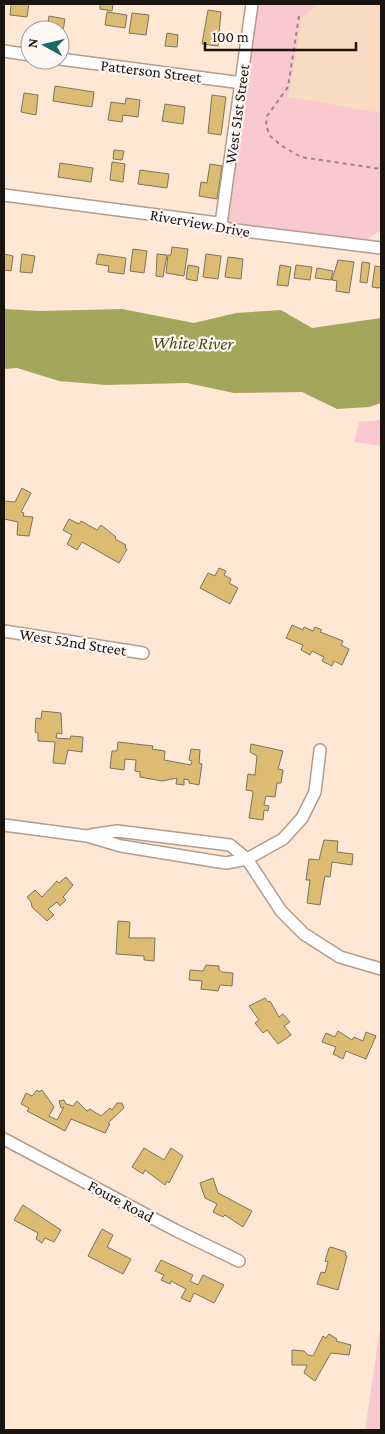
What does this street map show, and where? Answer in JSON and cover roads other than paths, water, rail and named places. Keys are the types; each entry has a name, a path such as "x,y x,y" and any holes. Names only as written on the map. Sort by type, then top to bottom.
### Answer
{"street":[{"name":"West 51st Street","path":"221,224 252,4"},
{"path":"4,51 20,53"},
{"name":"Patterson Street","path":"70,60 242,83"},
{"name":"Riverview Drive","path":"4,194 221,224 228,229 381,248"},
{"path":"366,247 381,239"},
{"name":"West 52nd Street","path":"4,631 143,653"},
{"path":"4,826 87,836 121,846 226,863 247,859 283,839 302,818 315,792 320,750"},
{"path":"87,836 117,831 230,845 247,859 281,911 308,937 340,957 381,969"},
{"name":"Foure Road","path":"4,1139 175,1230 239,1261"}],"water":[{"name":"White River","path":"4,309 40,311 122,309 194,323 236,313 281,310 312,328 381,318 381,403 369,407 337,409 302,392 234,393 187,383 106,385 59,381 17,368 4,369"}]}
